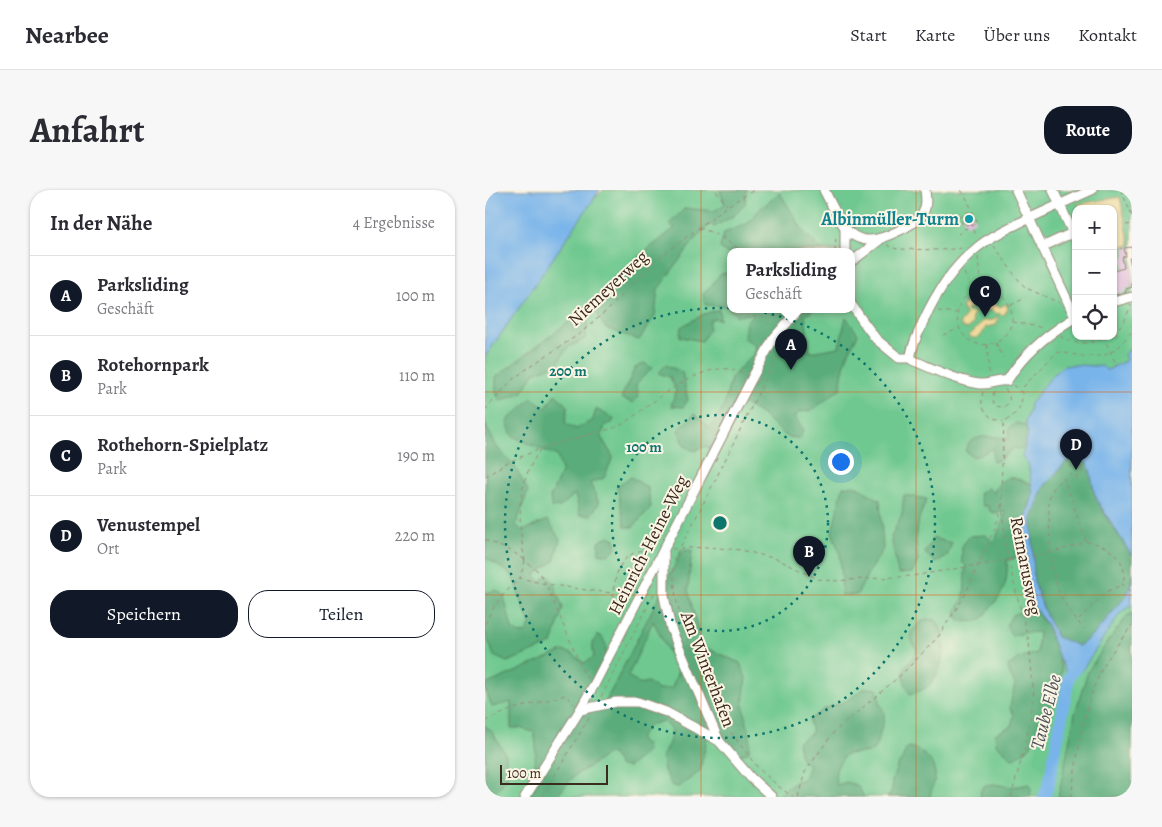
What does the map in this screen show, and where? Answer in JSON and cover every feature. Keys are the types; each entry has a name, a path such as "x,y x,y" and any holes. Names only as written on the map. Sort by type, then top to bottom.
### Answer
{"street":[{"path":"824,190 845,229 851,234 868,240 882,238"},
{"path":"855,259 882,238 910,224 922,215 926,206 925,190"},
{"path":"1015,190 1072,311"},
{"path":"1053,190 1072,233"},
{"path":"911,358 910,355 928,310 952,272 979,246 989,238 1029,218 1092,190"},
{"path":"845,229 845,248"},
{"path":"1042,247 1072,238"},
{"path":"1117,301 1132,297"},
{"path":"855,310 876,339 899,358 911,358 962,380 991,388 1000,380 1007,381 1033,349 1072,319"},
{"name":"Heinrich-Heine-Weg","path":"525,797 595,683 773,339 796,313"},
{"name":"Am Winterhafen","path":"664,550 664,596 671,629 719,740 751,778 772,797"},
{"name":"Am Winterhafen","path":"580,710 616,702 637,702 666,712 719,740"}],"path":[{"path":"716,190 727,206"},
{"name":"Niemeyerweg","path":"485,410 513,379 578,335 609,309 655,261 727,206 754,190"},
{"path":"958,234 978,223 961,190"},
{"path":"1121,190 1132,216"},
{"path":"965,230 959,216 972,210"},
{"path":"971,223 979,246 981,289"},
{"path":"1126,225 1132,224"},
{"path":"698,227 713,232 737,248"},
{"path":"835,248 836,236"},
{"path":"989,238 1026,288 1070,307"},
{"path":"888,246 897,249 940,250 979,246"},
{"path":"1117,247 1122,249"},
{"path":"965,274 973,291"},
{"path":"981,289 991,289 998,292 1010,305 1012,314 1009,330 996,342 987,344 978,344 971,341 959,328 957,321 959,305 965,297 973,291 981,289"},
{"path":"1010,305 1025,298"},
{"path":"1117,330 1126,320 1132,302"},
{"path":"928,310 957,313"},
{"path":"1012,322 1055,331 1063,338 1075,343 1087,343 1095,340"},
{"path":"943,336 959,328"},
{"path":"991,388 985,388 981,395 983,406 987,414 994,419 1004,420 1013,416 1018,410 1025,384 1056,353 1103,356 1117,349 1132,331"},
{"path":"1104,340 1116,365"},
{"path":"996,342 1003,358"},
{"path":"987,344 991,398 993,404 997,407 1004,407 1010,400 1009,394 1004,389"},
{"path":"485,477 506,463 541,448 623,424 679,384 705,371 723,368 741,371 752,378"},
{"path":"1016,387 1022,392"},
{"name":"Reimarusweg","path":"1004,420 1002,504 1005,539 1008,560 1029,642 1035,698 1025,746 1011,797"},
{"path":"485,624 486,616 507,590 520,578 525,561 522,544 521,502 523,484 529,467 541,448"},
{"path":"1073,463 1079,464 1083,468 1083,474 1079,477 1072,477 1069,474 1069,466 1073,463"},
{"path":"1069,474 1056,485 1049,497 1050,553 1059,591 1069,610 1084,629"},
{"path":"1063,478 1087,542"},
{"path":"798,797 805,772 833,733 902,674 938,637 964,597 996,525 1002,504"},
{"path":"485,540 513,552 538,571 546,584 585,676 595,683"},
{"path":"629,617 613,593 616,574 621,563 631,554 643,549 664,550 707,547 741,550 777,559 818,579 832,581 912,576 1038,556 1087,542 1095,542 1101,544 1119,559 1125,575 1122,584 1106,592 1077,621"},
{"path":"672,561 675,599 683,629 701,674 726,726 758,768 793,797"},
{"path":"520,578 546,584 613,593"},
{"path":"1122,584 1132,593"},
{"path":"1071,797 1091,696 1100,673 1132,625"},
{"path":"485,721 513,709 566,695 580,710"}],"green space":[{"path":"603,190 1132,190 1132,797 485,797 485,357 589,204"},
{"path":"721,190 748,190 746,191 745,204 735,215 714,227 710,224 696,238 658,289 655,316 639,340 605,328 595,309 603,290 641,255 675,228 669,224 685,208 714,211 725,204"},
{"path":"780,193 803,231 820,248 727,248 727,253 720,248 724,233 747,224 761,208"},
{"path":"727,273 727,307 705,305 703,294 721,274"},
{"path":"719,309 720,320 714,318 709,321 709,329 702,341 680,337 681,327 704,314"},
{"path":"734,313 754,313 737,316"},
{"path":"754,313 809,313 805,316 810,352 839,347 846,317 858,334 847,356 841,388 811,411 799,412 794,417 803,429 800,439 786,436 761,414 736,399 710,449 706,446 694,451 685,446 678,430 694,414 710,428 724,406 731,378 755,352 756,345 744,338 746,322"},
{"path":"574,318 588,322 585,339 567,348 557,364 534,373 523,392 500,401 496,392 496,377"},
{"path":"644,363 652,368 636,384 639,396 633,403 621,398 635,368"},
{"path":"666,365 682,372 688,400 683,407 671,406 676,390 670,377 658,373"},
{"path":"555,394 568,406 565,423 576,429 593,420 596,409 614,419 612,423 605,425 601,437 613,457 604,478 590,483 599,503 591,515 580,515 575,494 560,507 552,508 550,498 562,470 557,456 512,436 507,421 532,398 546,408"},
{"path":"1016,423 1025,425 1028,431 1024,450 1014,448 999,460 993,462 993,450 991,449 974,457 965,451 968,445 977,438 1009,438 1009,428"},
{"path":"485,424 497,447 515,467 528,491 516,525 522,531 548,520 560,540 554,561 535,575 540,583 547,575 553,582 563,608 552,644 507,662 494,656 485,631 485,593 496,590 504,596 512,629 519,634 527,632 530,625 512,575 485,557"},
{"path":"1076,457 1086,462 1090,470 1094,492 1104,513 1132,556 1131,583 1127,595 1094,634 1079,646 1056,637 1045,613 1034,582 1031,519 1043,488 1068,460"},
{"path":"631,477 648,488 651,507 633,527 625,527 617,486"},
{"path":"1010,477 1033,485 1033,494 1026,518 1018,532 1018,547 1015,558 1007,560 1007,575 1004,587 998,599 983,617 976,621 960,621 956,610 963,599 966,566 962,562 962,546 970,536 986,535 994,543 1005,515 1005,512 994,513 989,510 989,506 983,506 979,494 987,488 994,493 1000,483"},
{"path":"854,485 880,500 883,549 857,595 841,595 840,554 832,532 843,487"},
{"path":"904,495 927,499 919,518 916,541 918,561 912,573 898,574 891,537 902,514"},
{"path":"608,536 615,539 617,547 608,555 599,553 599,542"},
{"path":"933,538 952,543 947,556 935,563 925,553"},
{"path":"692,550 688,590 702,646 740,663 746,678 743,704 750,737 749,751 738,757 706,718 707,738 700,771 679,787 672,786 664,771 662,757 669,743 672,731 663,721 649,725 639,739 646,745 647,752 628,767 619,766 613,754 607,754 575,775 557,797 529,797 545,771 535,764 536,744 534,732 511,728 511,702 492,707 485,685 563,651 573,654 584,663 594,657 592,643 598,635 602,637 606,645 606,656 576,709 601,711 681,551","holes":["653,621 678,671 672,688 658,690 648,682 639,684 628,676"]},
{"path":"1031,608 1047,625 1062,671 1043,738 1035,739 1028,749 1013,759 996,744 995,734 1011,726 1014,715 1010,707 1015,684 1009,673 1008,666 1019,658 1037,653 1039,632 1012,636 1006,626 1012,615"},
{"path":"1132,614 1132,797 1058,797 1075,713 1088,671 1111,637 1128,615"},
{"path":"926,619 936,620 940,627 944,644 943,654 934,680 924,689 910,694 905,682 904,671 917,650 912,643 911,632"},
{"path":"865,688 877,689 884,712 884,720 876,746 871,752 846,754 839,764 835,777 837,785 847,782 858,786 864,797 776,797 796,781 804,779 809,765 801,759 798,742 812,733 809,720 824,709 846,701"},
{"path":"485,725 492,732 506,755 507,778 495,793 485,795"},
{"path":"910,747 926,756 934,768 935,779 930,797 887,797 892,789 892,781 897,766 902,760 906,749"},
{"path":"993,784 1012,787 1030,784 1030,797 980,797 981,790 985,785"}],"sand":[{"path":"1120,197 1130,245 1120,247 1121,253 1117,254 1117,205 1078,204"},
{"path":"988,299 999,307 1006,304 1008,309 1004,315 990,310 971,308 966,310 968,313 975,311 972,317 973,324 967,329 962,327 960,323 966,316 962,307 965,302"},
{"path":"997,317 999,318 996,325 986,327 982,334 976,338 970,337 969,335 983,321 993,320"}],"water":[{"path":"485,190 600,190 485,357"},
{"path":"1132,347 1132,556 1098,502 1090,470 1086,462 1080,458 1068,460 1043,488 1032,519 1034,582 1045,613 1057,637 1079,646 1094,634 1127,595 1132,574 1132,605 1121,612 1082,670 1069,677 1059,658 1047,625 1025,595 1021,537 1033,494 1028,463 1022,457 1028,434 1025,421 1030,404 1052,376 1061,368 1074,365 1102,366 1107,370 1125,361 1124,354"}],"building":[{"name":"Albinmüller-Turm","path":"971,212 975,221 966,225 962,217"},
{"path":"1132,247 1132,258 1129,258 1132,269 1132,287 1126,289 1126,292 1117,294 1117,270 1124,268 1122,257 1126,256 1124,248"}],"waterway":[{"name":"Taube Elbe","path":"1044,797 1049,784 1069,677 1078,665"}],"place":[{"name":"Albinmüller-Turm","path":"969,219"},
{"name":"Rothehorn-Spielplatz","path":"985,317"},
{"name":"Parksliding","path":"791,370"},
{"name":"Venustempel","path":"1076,470"},
{"name":"Rotehornpark","path":"809,577"}]}
